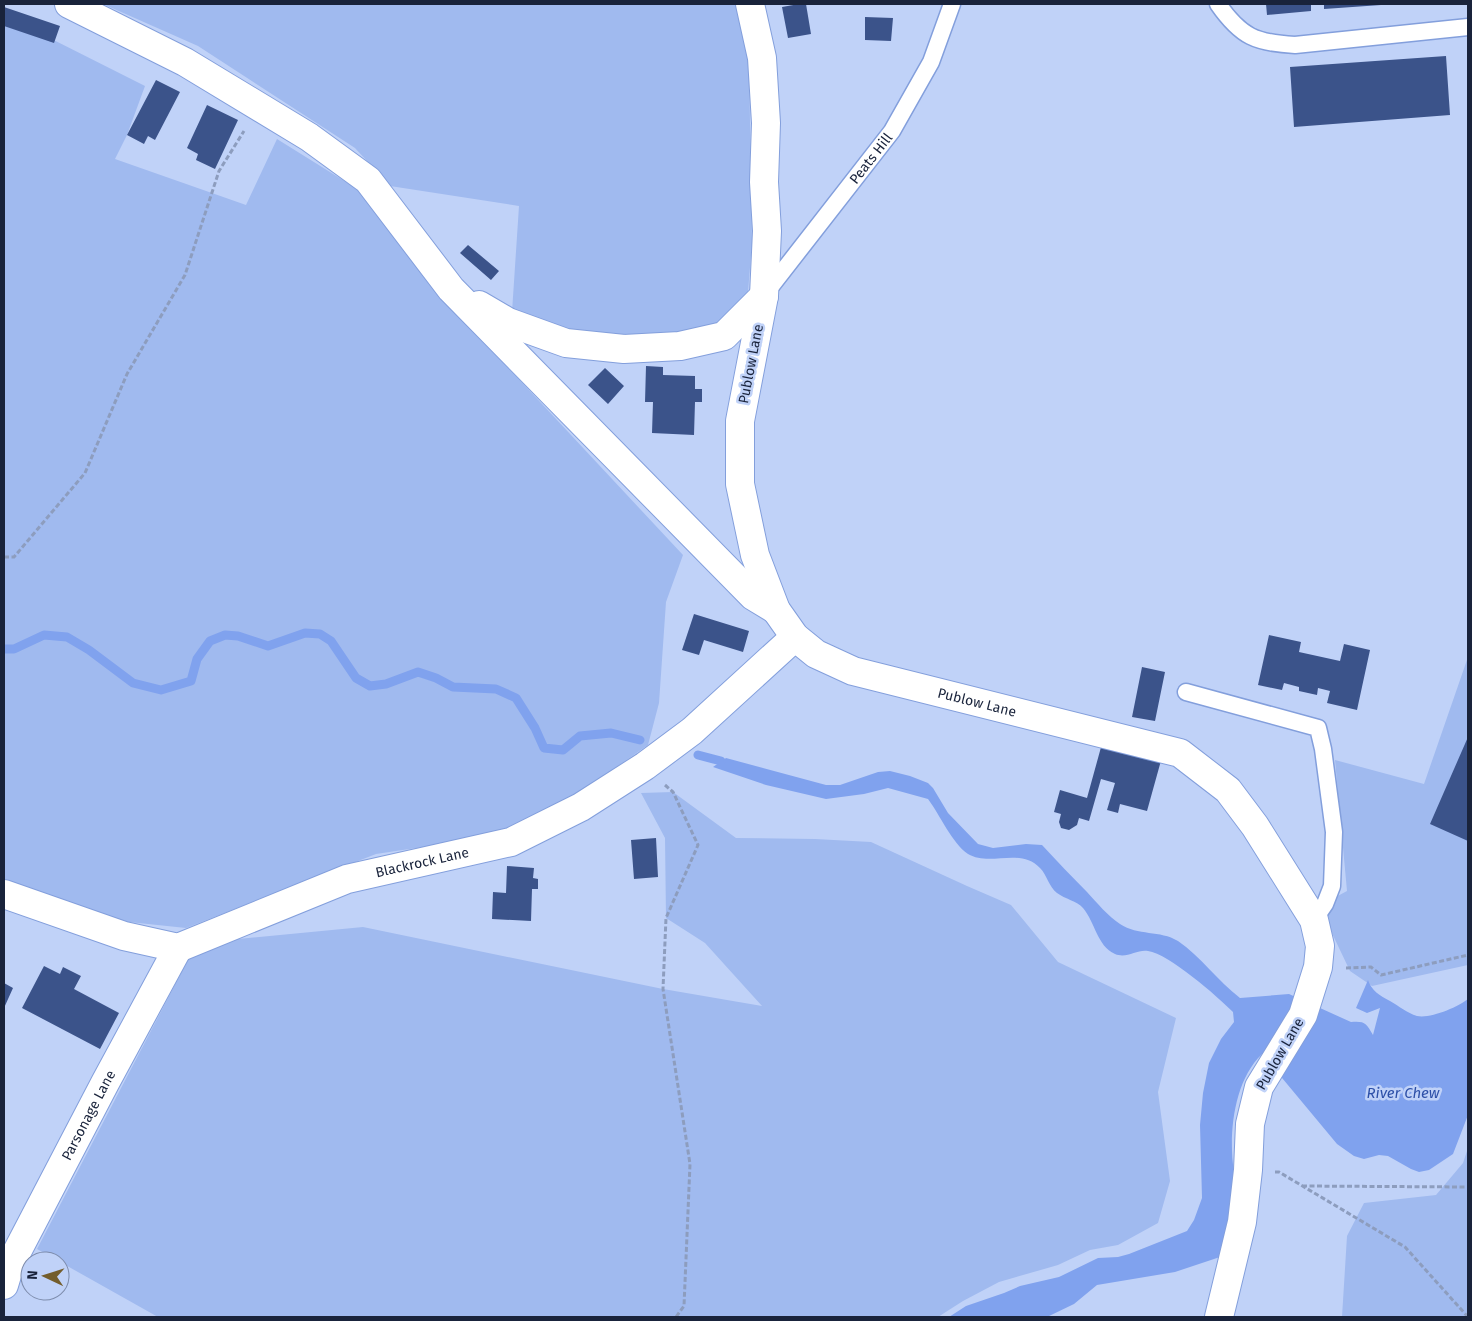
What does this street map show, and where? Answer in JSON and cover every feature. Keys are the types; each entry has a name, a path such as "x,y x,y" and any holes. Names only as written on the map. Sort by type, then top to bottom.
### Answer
{"street":[{"path":"69,4 185,62 309,137 368,180 451,289 753,596 776,610"},
{"name":"Publow Lane","path":"750,4 762,58 766,123 764,182 767,231 764,296 740,421 740,484 755,555 776,610 795,637 816,654 853,671 1180,753 1228,790 1255,826 1314,920 1320,946 1318,967 1303,1015 1259,1087 1250,1124 1248,1170 1242,1222 1219,1317"},
{"path":"451,289 508,322 566,343 624,349 680,346 724,336 764,296"},
{"name":"Blackrock Lane","path":"178,948 347,879 511,842 581,807 645,766 692,731 795,637"},
{"path":"4,894 124,936 178,948"},
{"name":"Parsonage Lane","path":"4,1285 10,1265 178,948"}],"lane":[{"name":"Peats Hill","path":"764,296 892,131 931,62 952,4"},
{"path":"1218,4 1245,34 1269,44 1295,45 1468,27 1468,33"},
{"path":"1186,692 1318,728 1323,749 1334,832 1332,886 1325,904 1314,920"}],"path":[{"path":"4,557 14,557 85,473 127,374 185,274 219,171 259,107"},
{"path":"673,792 698,845 666,918 663,980 690,1164 684,1306 676,1317"},
{"path":"1318,967 1371,967 1381,975 1468,955"},
{"path":"1248,1170 1279,1172 1405,1248 1468,1317"},
{"path":"1302,1186 1468,1187"}],"shaded area":[{"path":"103,4 738,4 749,62 752,243 748,292 720,325 661,340 596,339 512,312 519,206 390,186 355,148 198,46"},
{"path":"4,15 145,86 127,135 115,159 246,205 277,139 362,192 430,284 683,555 666,602 659,703 648,745 549,814 503,835 376,854 186,928 129,922 69,906 4,882"},
{"path":"1468,657 1468,965 1372,986 1350,971 1319,906 1347,891 1335,760 1424,784"},
{"path":"673,792 736,838 871,842 1011,905 1058,962 1176,1018 1158,1092 1170,1181 1158,1223 1118,1245 1090,1250 1058,1265 999,1282 938,1317 158,1317 70,1268 70,1251 41,1251 37,1249 190,956 217,941 363,927 663,989 762,1006 705,943 666,918 665,838 641,793"},
{"path":"1468,1148 1468,1317 1342,1317 1347,1236 1364,1203 1436,1195 1463,1163"}],"water":[{"name":"River Chew","path":"726,758 826,785 840,785 878,772 890,771 928,783 948,813 978,844 993,848 1026,844 1042,845 1116,921 1127,928 1164,935 1178,941 1240,998 1289,994 1351,1022 1365,1024 1373,1035 1380,1008 1367,1013 1356,1008 1368,980 1371,987 1379,995 1417,1016 1429,1016 1444,1012 1468,999 1468,1115 1453,1154 1429,1170 1419,1172 1388,1156 1379,1155 1364,1159 1354,1156 1337,1144 1262,1054 1247,1074 1235,1112 1232,1138 1233,1194 1220,1257 1175,1272 1097,1285 1074,1304 1047,1317 949,1317 966,1306 1020,1286 1059,1277 1098,1258 1118,1257 1129,1254 1187,1231 1194,1220 1202,1198 1200,1125 1203,1093 1209,1063 1221,1039 1234,1022 1233,1012 1180,967 1157,954 1140,951 1128,955 1119,955 1109,950 1100,940 1083,908 1057,893 1040,868 1032,862 1014,858 986,859 968,854 951,836 928,799 888,788 864,794 826,799 766,785 713,767"}],"building":[{"path":"806,4 811,34 788,38 782,7"},
{"path":"1266,4 1311,4 1311,11 1267,15"},
{"path":"1324,4 1381,4 1381,5 1324,9"},
{"path":"4,7 60,26 54,43 4,26"},
{"path":"865,17 893,18 891,41 865,40"},
{"path":"1446,56 1450,115 1294,127 1290,67"},
{"path":"156,80 180,92 155,140 148,136 144,144 127,135"},
{"path":"207,105 238,120 215,169 196,160 198,154 187,148"},
{"path":"468,245 499,271 491,280 460,253"},
{"path":"646,366 663,367 663,375 695,376 695,389 702,389 702,402 695,402 694,435 652,433 653,402 645,402"},
{"path":"605,368 624,386 608,404 588,385"},
{"path":"694,614 749,631 743,652 704,640 699,655 682,650"},
{"path":"1269,635 1301,642 1299,652 1340,661 1344,644 1370,650 1357,710 1327,703 1330,691 1318,688 1317,695 1299,691 1299,687 1284,683 1282,690 1258,685"},
{"path":"1142,667 1165,672 1155,721 1132,717"},
{"path":"1468,737 1468,841 1430,824"},
{"path":"1103,740 1162,757 1147,811 1120,804 1118,813 1107,810 1115,783 1101,779 1089,821 1079,818 1077,825 1069,830 1061,828 1059,822 1061,814 1054,812 1060,790 1087,798"},
{"path":"656,838 658,877 634,879 631,840"},
{"path":"507,866 534,868 533,878 538,879 538,889 532,889 531,921 492,919 493,892 506,893"},
{"path":"44,966 60,974 63,967 81,976 74,989 119,1013 100,1049 22,1008"},
{"path":"4,983 13,988 4,1008"}],"waterway":[{"path":"4,649 14,649 44,635 67,637 89,650 133,683 161,690 191,681 197,659 210,641 225,635 238,636 268,646 305,633 320,634 331,641 356,678 370,686 386,684 418,672 436,678 453,687 496,689 516,698 535,728 544,748 563,750 580,736 611,733 640,740"},
{"path":"698,755 721,761"}]}
